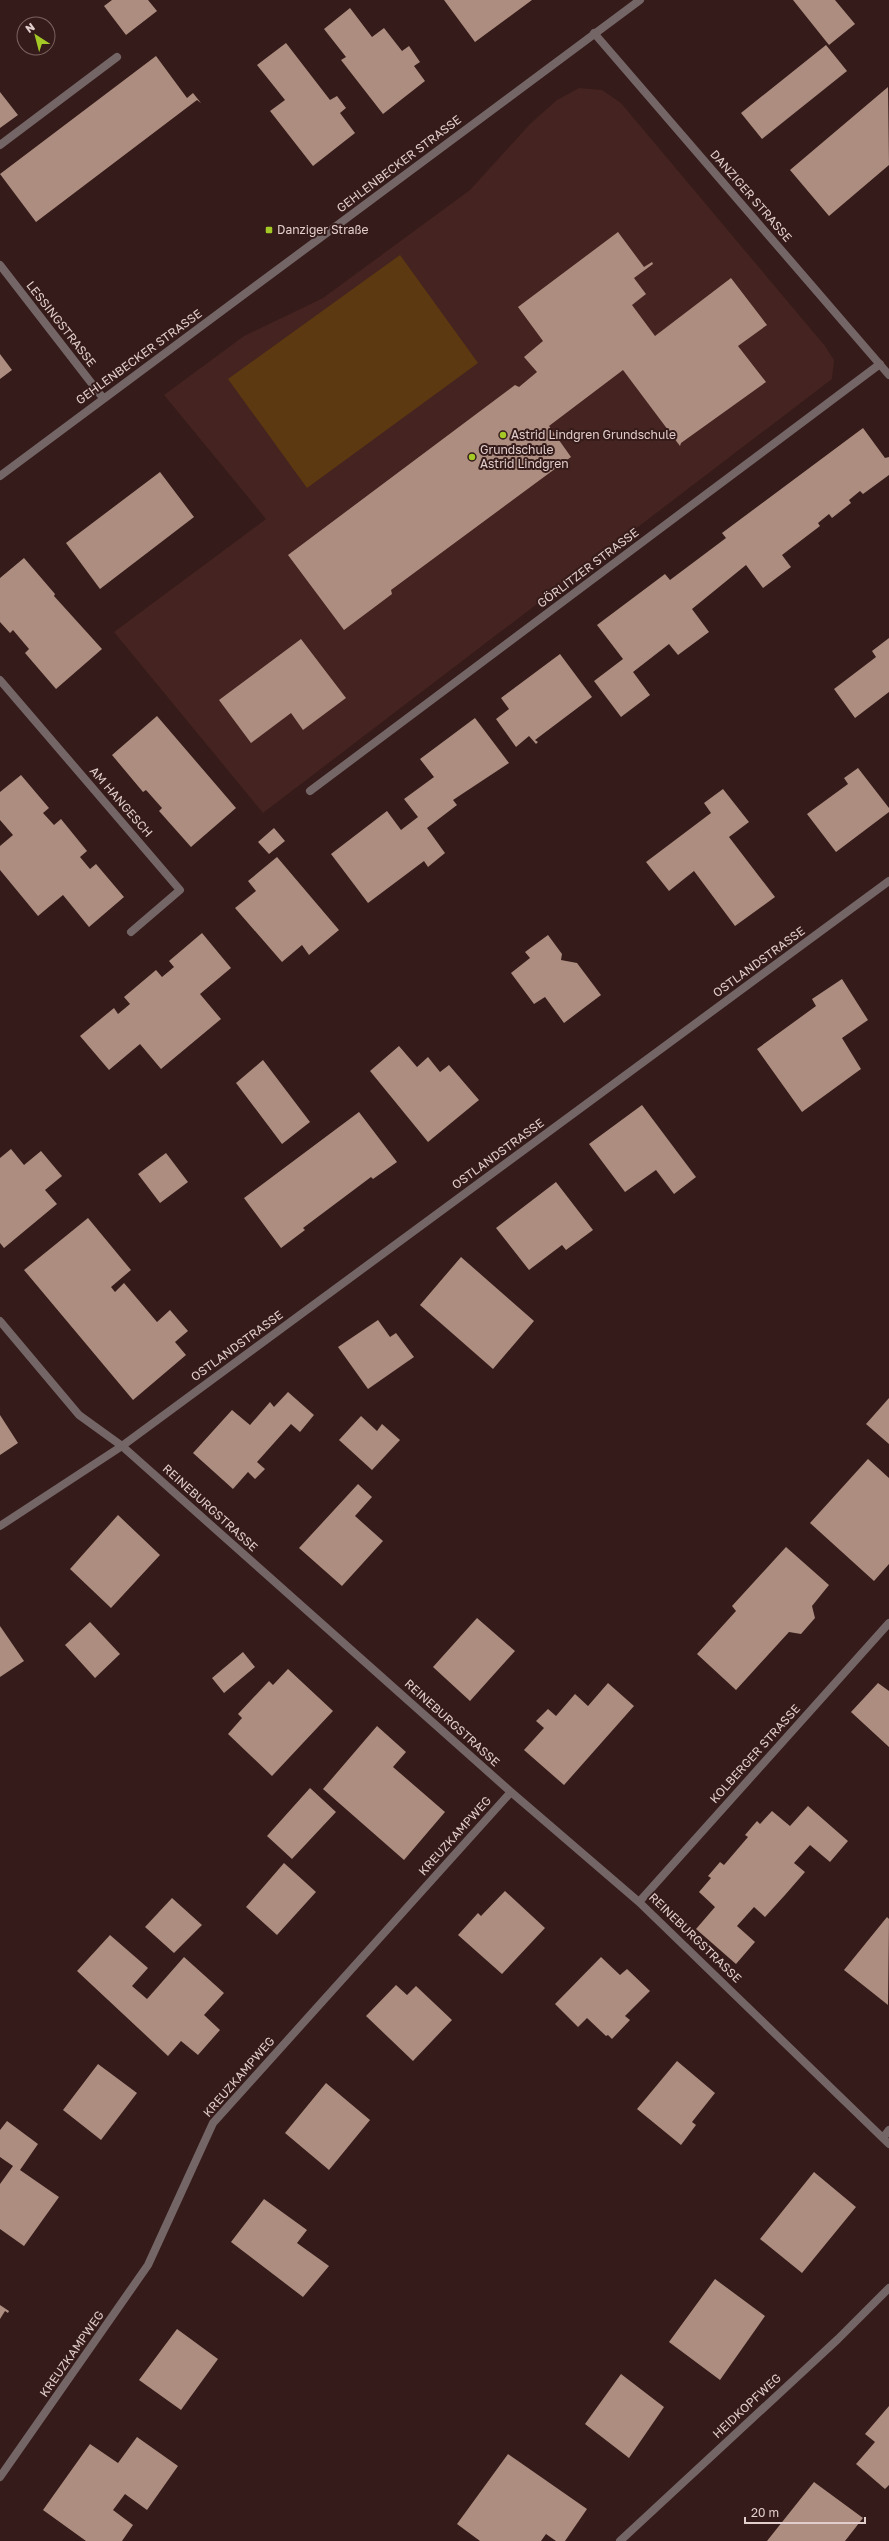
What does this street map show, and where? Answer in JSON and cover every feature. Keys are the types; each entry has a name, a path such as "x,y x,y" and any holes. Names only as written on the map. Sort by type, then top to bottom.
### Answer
{"street":[{"name":"GEHLENBECKER STRASSE","path":"0,476 640,0"},
{"name":"DANZIGER STRASSE","path":"594,34 889,375"},
{"path":"0,145 117,57"},
{"name":"LESSINGSTRASSE","path":"0,265 103,398"},
{"name":"GÖRLITZER STRASSE","path":"310,791 880,364"},
{"name":"AM HANGESCH","path":"0,680 180,890 131,932"},
{"name":"OSTLANDSTRASSE","path":"0,1526 122,1446 889,881"},
{"name":"REINEBURGSTRASSE","path":"0,1321 79,1415 122,1446 511,1792 639,1902 886,2141"},
{"name":"KOLBERGER STRASSE","path":"639,1902 889,1623"},
{"name":"KREUZKAMPWEG","path":"0,2477 148,2265 213,2123 511,1792"},
{"path":"886,2141 889,2130"},
{"name":"HEIDKOPFWEG","path":"620,2541 838,2339 889,2288"}],"shaded area":[{"name":"Grundschule Astrid Lindgren","path":"579,88 602,90 621,103 825,346 834,360 832,379 263,813 114,632 266,519 164,395 244,336 323,298 470,190 530,124 557,100"},
{"path":"400,255 478,363 307,488 228,379"}],"building":[{"path":"112,0 148,0 157,11 126,35 104,6"},
{"path":"444,0 532,0 475,42"},
{"path":"793,0 835,0 855,24 829,45"},
{"path":"350,8 372,37 384,28 402,51 409,46 420,62 414,66 425,81 383,114 341,60 346,57 324,29"},
{"path":"286,43 330,100 337,96 346,108 340,113 355,133 313,166 270,111 285,100 257,65"},
{"path":"826,45 847,71 762,139 741,113"},
{"path":"156,56 187,98 193,93 201,103 197,100 36,222 0,174"},
{"path":"888,87 889,165 829,216 790,170"},
{"path":"0,92 18,115 0,128"},
{"name":"Astrid Lindgren Grundschule","path":"618,232 644,267 652,262 653,264 634,278 646,294 632,305 655,336 731,278 767,325 738,346 766,382 681,443 680,446 623,370 549,426 571,457 391,590 392,594 344,630 288,555 515,385 519,387 537,372 524,357 543,341 518,307"},
{"path":"0,354 12,370 0,379"},
{"path":"863,428 885,458 889,457 889,475 863,494 860,491 849,500 851,503 832,518 829,514 818,523 820,526 782,555 791,567 763,588 746,565 692,609 709,632 678,655 669,644 633,672 650,695 621,717 594,681 623,659 597,625 665,574 670,580 726,538 722,533"},
{"path":"160,472 194,517 100,589 66,543"},
{"path":"24,558 55,594 54,596 102,649 56,689 25,653 29,649 13,630 10,633 0,622 0,578"},
{"path":"889,638 889,692 855,718 834,689 876,657 872,651"},
{"path":"301,639 346,698 303,730 291,713 251,743 219,700"},
{"path":"560,654 592,697 535,740 538,742 536,744 529,736 516,747 496,719 509,709 501,698"},
{"path":"157,716 236,808 191,847 159,811 162,808 146,790 143,792 112,755"},
{"path":"475,718 509,763 453,800 457,805 427,828 445,853 428,867 424,861 368,903 331,854 387,811 401,830 418,817 404,799 434,777 420,759"},
{"path":"858,768 889,808 889,812 836,852 807,814 848,784 844,778"},
{"path":"21,775 49,808 43,813 54,825 61,819 87,851 80,857 90,869 96,864 124,897 89,927 63,895 38,916 0,870 0,846 13,835 0,820 0,792"},
{"path":"723,789 749,822 729,837 775,897 735,926 694,871 669,891 646,862 711,813 704,803"},
{"path":"274,828 285,841 269,854 258,842"},
{"path":"277,857 339,930 309,955 302,945 282,962 235,908 256,891 248,881"},
{"path":"202,933 231,968 200,994 221,1019 161,1069 140,1044 109,1070 80,1036 114,1008 118,1014 130,1004 124,997 156,970 162,977 174,967 169,961"},
{"path":"548,935 562,954 561,960 577,963 601,995 564,1023 545,997 534,1004 511,973 530,958 525,952"},
{"path":"842,979 868,1020 842,1038 861,1069 802,1112 757,1049 816,1006 812,999"},
{"path":"399,1046 417,1067 428,1057 440,1072 449,1065 479,1100 428,1142 370,1071"},
{"path":"263,1060 310,1122 282,1144 236,1083"},
{"path":"642,1105 696,1177 674,1194 656,1170 625,1192 589,1144"},
{"path":"359,1112 397,1162 373,1179 371,1177 303,1228 305,1230 281,1248 244,1198"},
{"path":"11,1149 24,1165 41,1151 62,1176 45,1190 57,1204 4,1248 0,1243 0,1158"},
{"path":"166,1153 188,1182 160,1203 138,1174"},
{"path":"556,1182 593,1230 566,1250 562,1245 529,1270 496,1228"},
{"path":"88,1218 131,1270 111,1287 115,1292 124,1283 157,1322 170,1310 188,1331 175,1342 186,1355 133,1400 24,1270"},
{"path":"461,1257 534,1321 493,1369 420,1305"},
{"path":"378,1320 390,1337 396,1333 414,1357 368,1389 338,1347"},
{"path":"288,1392 314,1415 300,1432 291,1424 257,1462 265,1469 255,1479 248,1472 233,1489 193,1453 232,1410 250,1425 270,1402 274,1407"},
{"path":"889,1398 889,1444 866,1424"},
{"path":"0,1415 18,1443 0,1455"},
{"path":"361,1416 377,1431 382,1424 400,1440 372,1470 339,1440"},
{"path":"868,1459 889,1478 889,1564 874,1581 810,1523"},
{"path":"358,1484 372,1497 355,1516 383,1541 342,1586 299,1548"},
{"path":"118,1515 160,1555 111,1608 70,1569"},
{"path":"786,1547 829,1585 812,1606 815,1618 801,1634 789,1632 736,1690 697,1654 736,1611 732,1606"},
{"path":"477,1618 515,1651 470,1701 433,1667"},
{"path":"90,1622 120,1654 95,1678 65,1645"},
{"path":"0,1626 24,1661 0,1677"},
{"path":"243,1652 255,1667 224,1693 212,1678"},
{"path":"288,1669 333,1711 272,1776 228,1734 242,1718 238,1714 269,1681 273,1685"},
{"path":"608,1683 634,1706 564,1785 524,1750 544,1728 536,1721 548,1709 556,1716 575,1694 588,1706"},
{"path":"878,1683 889,1691 889,1747 851,1712"},
{"path":"377,1726 406,1752 393,1767 445,1812 404,1860 323,1789"},
{"path":"310,1788 336,1812 292,1859 267,1836"},
{"path":"808,1806 848,1841 830,1862 810,1845 794,1863 805,1872 785,1895 765,1917 754,1907 737,1926 755,1942 736,1964 696,1929 715,1907 699,1892 711,1878 708,1876 720,1862 724,1865 748,1837 745,1835 757,1821 760,1824 772,1811 790,1826"},
{"path":"284,1863 316,1892 277,1935 246,1907"},
{"path":"505,1891 545,1928 502,1974 458,1935 478,1913 481,1916"},
{"path":"172,1898 202,1925 174,1953 145,1927"},
{"path":"887,1917 889,1919 888,2005 844,1970"},
{"path":"110,1935 148,1968 132,1986 147,1999 184,1957 224,1993 204,2015 220,2030 198,2055 181,2041 168,2056 77,1971"},
{"path":"601,1957 620,1975 627,1969 650,1991 625,2016 630,2020 612,2039 608,2035 606,2036 587,2018 578,2027 555,2004"},
{"path":"396,1985 407,1995 416,1986 452,2020 413,2061 366,2016"},
{"path":"677,2061 715,2093 692,2122 696,2125 681,2145 637,2109"},
{"path":"98,2064 137,2093 101,2140 63,2110"},
{"path":"326,2083 370,2120 329,2170 285,2133"},
{"path":"7,2121 38,2144 20,2170 59,2197 24,2246 0,2229 0,2184 13,2166 0,2157 0,2130"},
{"path":"814,2172 856,2207 802,2273 760,2239"},
{"path":"264,2199 307,2230 297,2243 329,2266 303,2297 231,2242"},
{"path":"715,2279 765,2316 720,2380 669,2342"},
{"path":"0,2305 9,2311 8,2313 5,2311 0,2319"},
{"path":"177,2329 218,2359 181,2410 139,2380"},
{"path":"621,2374 664,2407 629,2458 585,2424"},
{"path":"889,2406 889,2485 885,2489 856,2464 875,2442 865,2434"},
{"path":"137,2437 178,2466 147,2510 125,2494 113,2510 133,2525 122,2541 86,2541 43,2510 90,2444 118,2463"},
{"path":"508,2454 587,2509 565,2541 556,2541 546,2534 541,2541 480,2541 457,2524"},
{"path":"814,2482 863,2518 845,2541 767,2541"}],"place":[{"name":"Danziger Straße","path":"269,230"},
{"name":"Astrid Lindgren Grundschule","path":"503,435"},
{"name":"Grundschule Astrid Lindgren","path":"472,457"}]}
